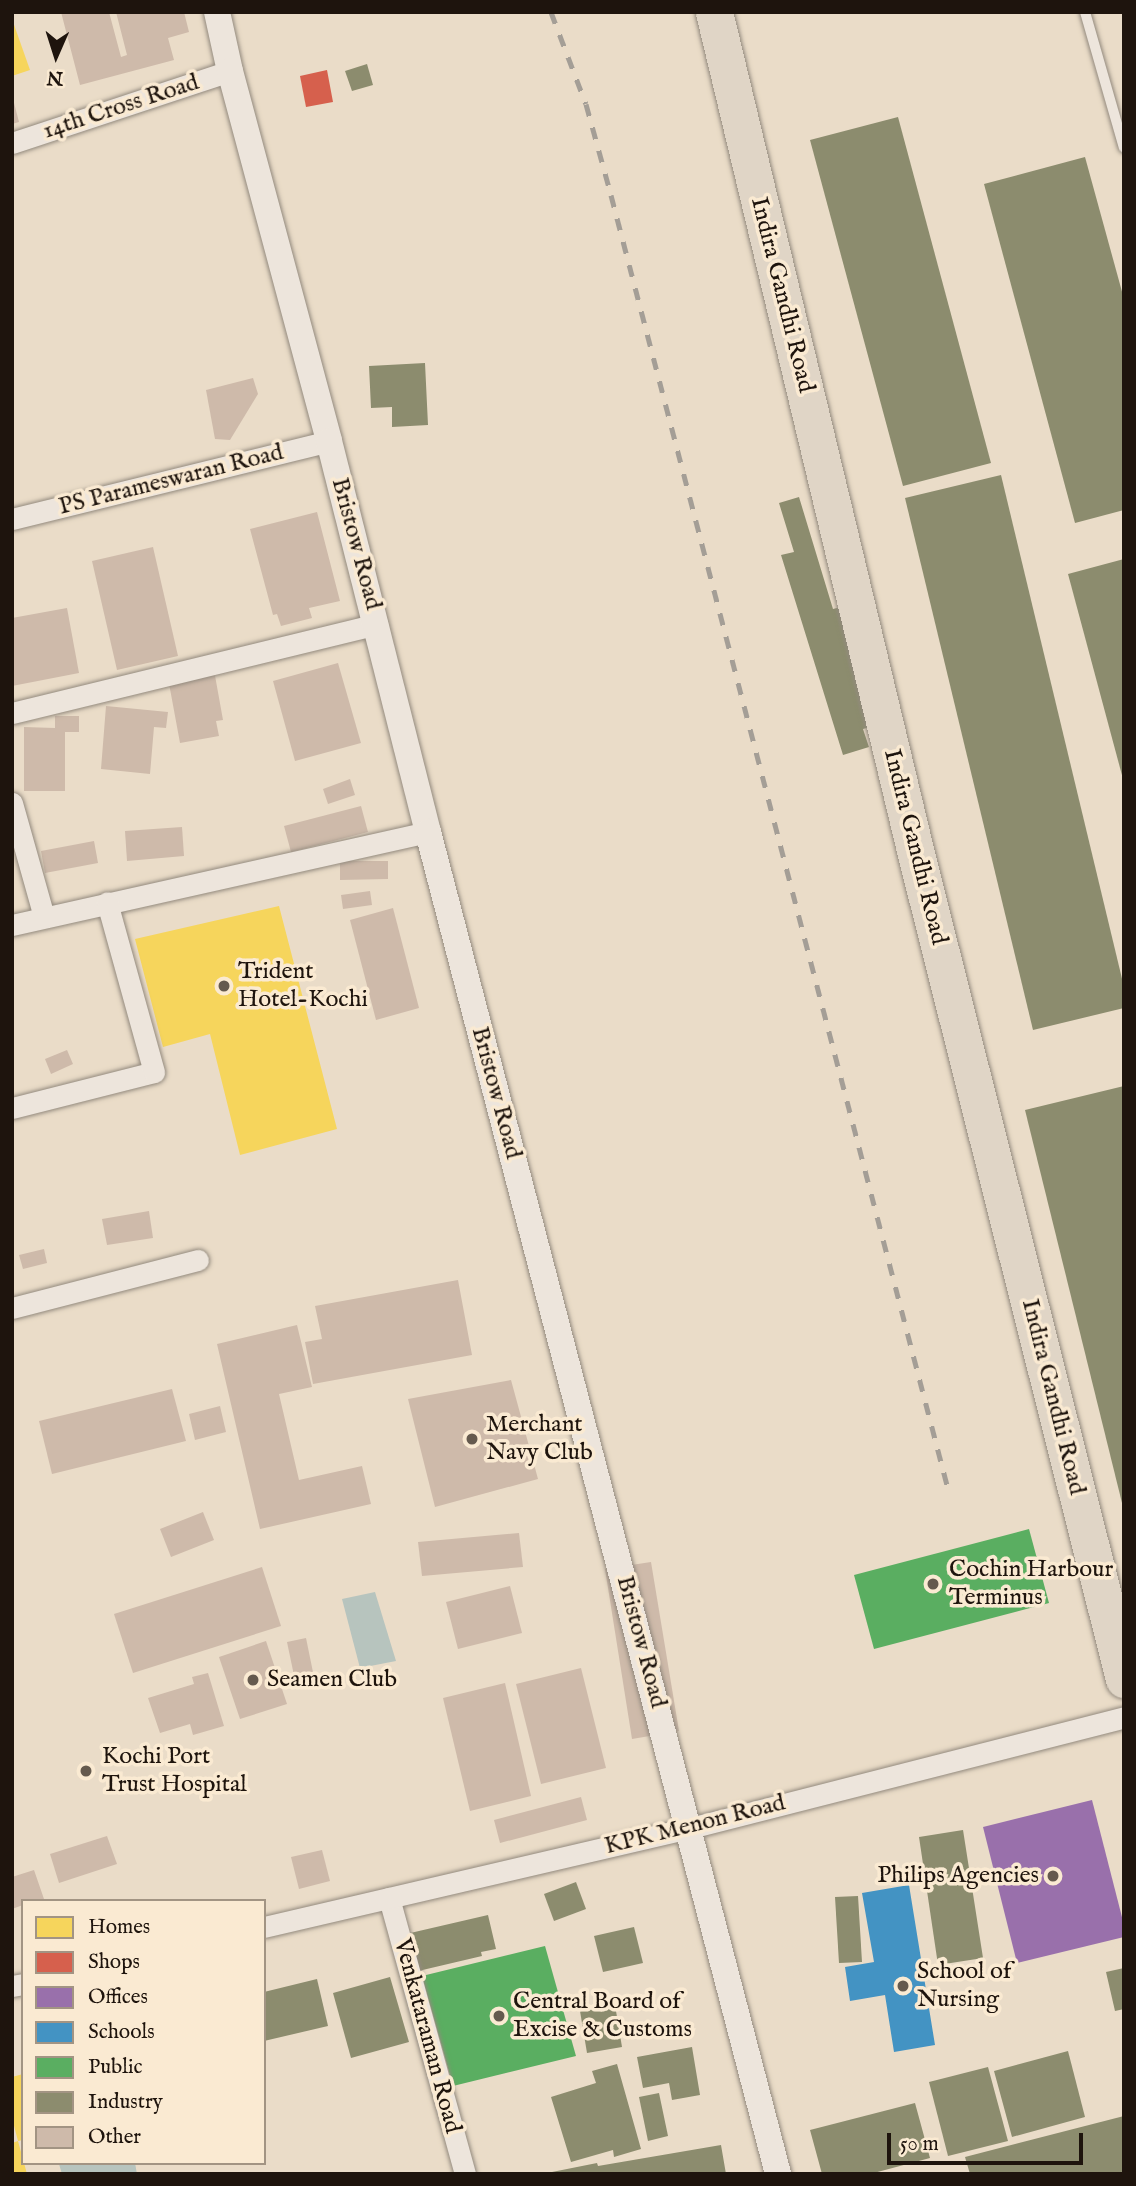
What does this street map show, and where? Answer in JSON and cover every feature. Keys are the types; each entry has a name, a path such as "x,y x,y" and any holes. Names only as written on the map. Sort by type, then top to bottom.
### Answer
{"highway":[{"name":"Indira Gandhi Road","path":"714,12 917,858 1124,1679"}],"street":[{"name":"Bristow Road","path":"217,12 230,71 377,624 428,832 690,1828 778,2174"},
{"name":"14th Cross Road","path":"12,142 230,71"},
{"name":"PS Parameswaran Road","path":"12,519 329,441"},
{"path":"12,713 377,624"},
{"path":"12,803 44,917"},
{"path":"12,925 428,832"},
{"path":"12,1108 154,1072 107,902"},
{"path":"12,1308 198,1260"},
{"name":"KPK Menon Road","path":"266,1927 690,1828 1124,1717"},
{"name":"Venkataraman Road","path":"389,1898 464,2174"}],"lane":[{"path":"1085,12 1124,148"}],"shaded area":[{"path":"375,1592 396,1661 360,1668 342,1599"},
{"path":"59,2165 135,2165 137,2174 62,2174"}],"building: Homes":[{"path":"12,19 30,70 12,76"},
{"name":"Trident Hotel-Kochi","path":"279,906 337,1129 240,1155 210,1034 163,1047 135,939"},
{"path":"21,2075 21,2140 18,2141 12,2118 12,2077"},
{"path":"18,2141 21,2165 25,2165 27,2174 12,2174 12,2143"}],"building: Shops":[{"path":"327,70 333,102 306,107 300,76"}],"building: Offices":[{"name":"Philips Agencies","path":"1092,1800 1124,1925 1124,1937 1017,1963 983,1827"}],"building: Schools":[{"name":"School of Nursing","path":"909,1885 935,2045 894,2052 885,1995 850,2001 845,1967 874,1962 862,1893"}],"building: Public":[{"path":"1029,1529 1049,1603 874,1649 854,1575"},
{"name":"Central Board of Excise & Customs","path":"545,1946 576,2056 453,2086 422,1976"}],"building: Industry":[{"path":"367,64 373,85 352,91 345,71"},
{"path":"898,117 991,463 903,486 810,140"},
{"path":"1085,157 1124,299 1124,510 1075,523 984,184"},
{"path":"425,363 428,425 392,427 392,407 371,408 369,366"},
{"path":"1001,475 1124,987 1124,1008 1033,1030 905,498"},
{"path":"799,497 833,609 848,605 880,724 863,729 869,747 843,755 781,555 794,552 779,503"},
{"path":"1124,559 1124,779 1123,779 1068,574"},
{"path":"1124,1086 1124,1507 1123,1507 1025,1110"},
{"path":"963,1830 983,1958 938,1965 919,1837"},
{"path":"576,1882 586,1909 554,1921 544,1894"},
{"path":"858,1896 862,1962 839,1963 835,1897"},
{"path":"488,1915 496,1949 481,1952 482,1956 414,1972 406,1934"},
{"path":"634,1927 643,1963 603,1972 594,1936"},
{"path":"1124,1968 1124,2009 1115,2011 1106,1972"},
{"path":"390,1977 409,2042 351,2058 333,1993"},
{"path":"317,1979 328,2026 266,2041 266,1992"},
{"path":"615,2005 622,2047 587,2053 580,2011"},
{"path":"692,2047 700,2095 672,2100 669,2083 643,2088 637,2057"},
{"path":"1068,2051 1085,2117 1012,2137 994,2071"},
{"path":"617,2064 641,2149 614,2157 613,2150 571,2162 551,2097 596,2083 592,2071"},
{"path":"988,2067 1008,2141 948,2156 929,2082"},
{"path":"659,2093 668,2136 648,2141 639,2097"},
{"path":"915,2103 930,2158 870,2174 822,2174 810,2130"},
{"path":"1124,2116 1124,2174 970,2174 965,2157"},
{"path":"721,2145 726,2174 542,2174 597,2163 598,2166"}],"building: Other":[{"path":"61,12 109,12 121,57 127,55 116,12 184,12 189,32 168,38 174,60 80,85"},
{"path":"12,100 19,122 12,124"},
{"path":"253,378 258,394 230,440 215,439 206,390"},
{"path":"317,512 340,601 309,608 312,618 281,626 277,614 273,615 250,529"},
{"path":"153,547 178,656 117,670 92,561"},
{"path":"67,608 79,673 12,686 12,618"},
{"path":"338,663 361,743 295,761 273,681"},
{"path":"214,670 223,720 216,721 219,736 180,743 168,678"},
{"path":"106,706 168,712 166,728 154,727 150,774 101,769"},
{"path":"55,716 79,716 79,732 65,732 65,791 24,791 24,727 55,728"},
{"path":"350,779 355,795 328,804 323,789"},
{"path":"361,806 368,832 291,852 284,826"},
{"path":"182,827 184,856 127,861 125,831"},
{"path":"94,841 98,863 45,873 41,851"},
{"path":"340,861 388,861 388,879 340,880"},
{"path":"370,891 372,905 343,909 341,895"},
{"path":"393,908 419,1008 376,1020 350,920"},
{"path":"67,1050 73,1064 51,1074 45,1059"},
{"path":"149,1211 153,1238 107,1245 102,1219"},
{"path":"44,1249 47,1263 23,1269 19,1255"},
{"path":"458,1280 472,1355 313,1384 305,1342 322,1339 315,1306"},
{"path":"297,1325 312,1387 279,1394 299,1480 362,1466 371,1504 260,1529 217,1344"},
{"name":"Merchant Navy Club","path":"511,1380 538,1479 435,1507 408,1399"},
{"path":"172,1389 186,1441 52,1474 39,1421"},
{"path":"220,1406 226,1432 195,1440 189,1414"},
{"path":"203,1512 214,1540 171,1557 160,1529"},
{"path":"519,1533 523,1567 422,1576 418,1542"},
{"path":"651,1562 679,1731 632,1739 605,1569"},
{"path":"262,1567 281,1626 133,1673 114,1614"},
{"name":"Seamen Club","path":"510,1586 522,1633 458,1649 446,1602"},
{"path":"306,1638 315,1682 296,1685 287,1642"},
{"name":"Seamen Club","path":"266,1641 287,1704 240,1719 219,1657"},
{"path":"581,1668 606,1768 541,1784 516,1684"},
{"path":"208,1673 224,1726 193,1735 190,1724 160,1733 148,1698 194,1684 192,1677"},
{"path":"505,1683 531,1796 470,1811 443,1698"},
{"path":"581,1797 587,1820 500,1843 494,1820"},
{"path":"107,1836 117,1864 59,1883 50,1854"},
{"path":"322,1850 330,1881 299,1889 291,1857"},
{"path":"34,1870 44,1899 21,1899 21,1906 12,1909 12,1877"}],"railway":[{"path":"551,12 586,104 611,195 949,1493"}],"place":[{"name":"Trident Hotel-Kochi","path":"224,986"},
{"name":"Merchant Navy Club","path":"472,1439"},
{"name":"Cochin Harbour Terminus","path":"933,1584"},
{"name":"Seamen Club","path":"253,1680"},
{"name":"Kochi Port Trust Hospital","path":"86,1771"},
{"name":"Philips Agencies","path":"1053,1876"},
{"name":"School of Nursing","path":"903,1986"},
{"name":"Central Board of Excise & Customs","path":"499,2016"}]}
